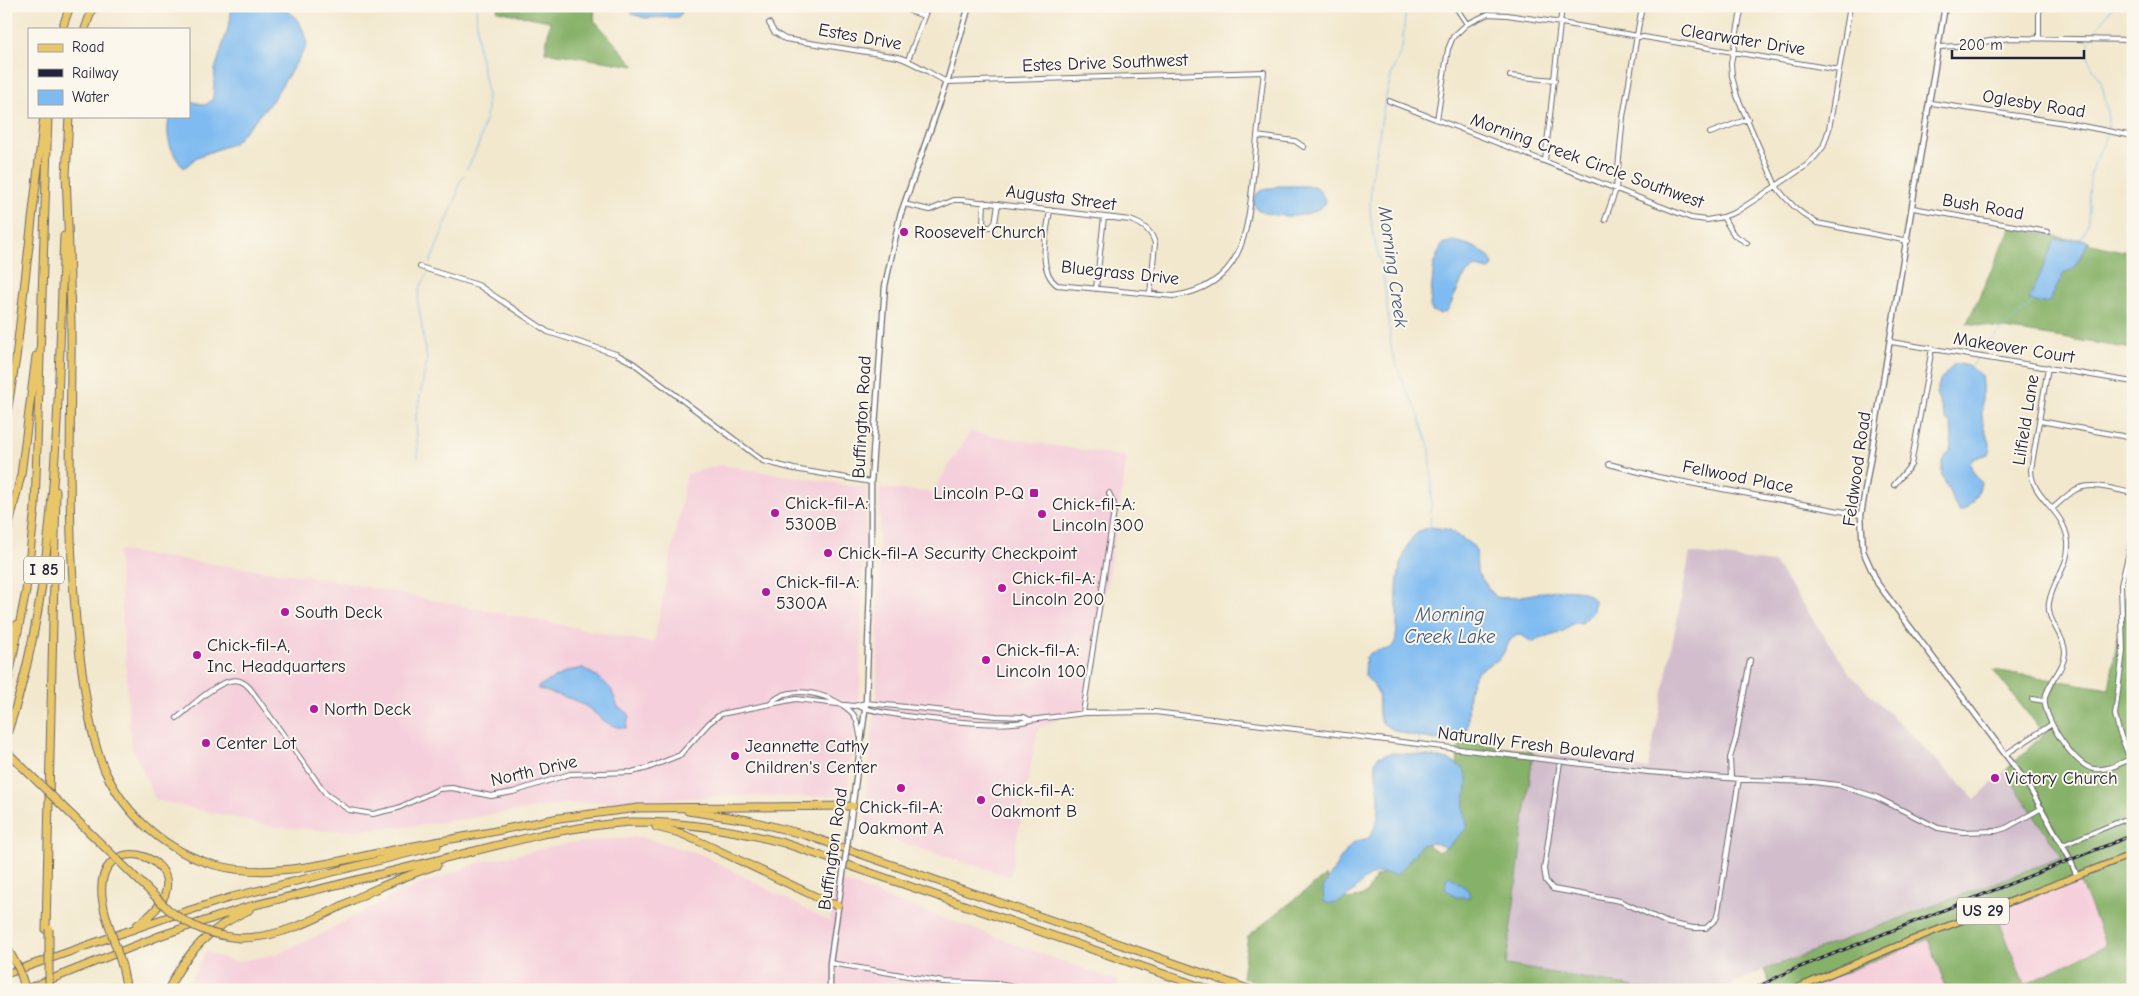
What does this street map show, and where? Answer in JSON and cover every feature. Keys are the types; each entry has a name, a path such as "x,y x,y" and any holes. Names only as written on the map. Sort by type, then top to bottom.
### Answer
{"highway":[{"path":"62,28 70,6"},
{"path":"86,28 93,6"},
{"path":"6,419 16,358 44,118"},
{"name":"I 85","path":"6,691 26,591 36,491 48,118"},
{"name":"I 85","path":"6,737 23,680 41,589 52,494 70,118"},
{"path":"66,171 71,351 70,519 76,620 85,693 96,748 120,798 143,825 176,849 215,865 246,870 261,871 300,867 485,834"},
{"path":"6,538 24,460 41,311"},
{"path":"45,990 57,398"},
{"path":"6,660 26,591"},
{"path":"6,750 169,910 187,924 203,931 240,938 268,936 294,928 393,881 475,852"},
{"path":"6,974 127,931 232,897 485,834 559,818 638,808 854,806"},
{"path":"638,808 712,814 806,835 1251,990"},
{"path":"633,822 680,833 829,903 838,905"},
{"path":"6,946 19,969 25,990 180,929 247,907 543,834 590,826 633,822 696,826 778,842 1210,990"},
{"path":"127,931 156,910 164,896 166,886 163,872 151,858 137,854 123,856 111,863 102,883 102,902 122,966 127,990"},
{"path":"168,990 188,955 213,930 238,915 281,898"},
{"path":"47,930 50,990"}],"main road":[{"name":"US 29","path":"1792,990 1909,941 2133,854"}],"street":[{"path":"896,6 924,16"},
{"path":"908,60 928,6"},
{"name":"Buffington Road","path":"830,990 830,963 854,806 866,709 871,558 871,482 885,286 904,204 947,82 969,6"},
{"path":"1437,120 1448,49 1453,37 1467,24 1455,6"},
{"path":"1545,161 1562,6"},
{"path":"1606,220 1616,189 1623,117 1642,6"},
{"path":"1742,6 1731,63 1732,76 1737,96 1776,186 1794,208 1818,223 1908,241"},
{"name":"Morning Creek Circle Southwest","path":"1389,101 1691,218 1707,220 1723,218 1736,212 1807,166 1823,146 1829,129 1850,6"},
{"name":"Feldwood Road","path":"1945,6 1908,241 1861,515 1863,551 1878,584 2006,754 2042,808 2063,846 2076,876"},
{"path":"2039,37 2039,12 2042,6"},
{"name":"Clearwater Drive","path":"1467,24 1480,16 1497,14 1839,70"},
{"name":"Estes Drive","path":"770,23 774,32 786,38 898,56 947,82"},
{"path":"1939,47 2010,38 2133,40"},
{"name":"Estes Drive Southwest","path":"947,82 1264,72"},
{"name":"Bluegrass Drive","path":"1050,210 1044,263 1050,280 1057,285 1173,296 1191,293 1214,282 1230,266 1238,254 1248,222 1264,72"},
{"path":"1510,76 1555,80"},
{"name":"Oglesby Road","path":"1930,103 2081,125 2133,136"},
{"path":"1710,133 1748,119"},
{"path":"1257,136 1295,141 1304,147"},
{"name":"Augusta Street","path":"904,204 930,210 954,200 984,202 1139,222 1154,237 1150,294"},
{"path":"984,202 983,224 987,227 991,227 995,223 998,204"},
{"name":"Bush Road","path":"1913,208 2048,232"},
{"path":"1096,288 1104,216"},
{"path":"1723,218 1734,235 1747,242"},
{"path":"420,267 478,285 548,332 616,354 633,363 657,383 764,461 794,469 871,482"},
{"name":"Makeover Court","path":"1891,342 2133,382"},
{"path":"1894,485 1911,465 1932,348"},
{"name":"Lilfield Lane","path":"2045,701 2047,692 2064,656 2064,644 2051,617 2048,606 2051,595 2066,564 2068,547 2061,520 2038,492 2031,477 2048,367"},
{"path":"2040,421 2133,438"},
{"name":"Fellwood Place","path":"1609,464 1658,477 1861,515"},
{"path":"2053,508 2074,490 2083,487 2094,486 2133,493"},
{"path":"1083,713 1114,511 1114,504 1109,493"},
{"path":"2032,700 2045,701 2046,711 2052,724 2076,758 2087,768 2095,770 2107,769 2131,759 2119,731 2115,715 2123,651 2120,592 2133,536"},
{"path":"1732,778 1730,758 1736,738 1750,660"},
{"name":"North Drive","path":"177,718 225,682 235,680 244,683 257,698 326,794 349,810 372,814 398,808 439,789 452,788 491,796 513,792 570,774 632,772 648,768 680,755 718,716 771,703"},
{"path":"771,703 775,698 798,692 837,701 854,715 862,744"},
{"path":"771,703 796,699 843,704"},
{"path":"858,706 866,703"},
{"name":"Naturally Fresh Boulevard","path":"866,703 979,714 1024,716 1030,720"},
{"name":"Naturally Fresh Boulevard","path":"843,704 900,715 978,722 1024,722 1083,713 1156,712 1654,773 1813,782 1838,785 1876,797 1938,828 1976,832 1996,831 2006,828 2042,808"},
{"path":"900,715 902,707"},
{"path":"978,722 979,714"},
{"path":"2006,754 2052,724"},
{"path":"1560,762 1544,869 1546,881 1553,889 1627,903 1668,923 1693,928 1706,928 1716,919 1720,906 1740,779"},
{"path":"2063,846 2133,816"},
{"path":"830,963 944,982 998,984 1028,990"}],"shaded area":[{"path":"970,432 1127,457 1088,706 1038,729 1010,876 865,832 866,793 877,686 880,489 932,492"},
{"path":"721,465 866,488 860,685 847,793 824,797 726,796 563,804 416,826 333,831 274,827 156,800 131,745 118,551 326,579 654,643 687,474"},
{"path":"1690,553 1774,563 1851,675 1975,799 2005,771 2062,857 1764,970 1735,983 1726,990 1652,990 1506,965 1533,752 1648,769"},
{"path":"642,837 703,855 830,922 835,879 1118,981 1117,990 185,990 206,952 234,962 274,955 321,934 398,893 482,862 570,843"},
{"path":"2078,878 2106,945 2024,986 1995,913"},
{"path":"1929,939 1947,990 1801,990"}],"green space":[{"path":"498,6 595,6 594,20 635,66 545,52 550,21 497,11"},
{"path":"2011,227 2133,253 2133,349 1967,323"},
{"path":"2125,595 2133,596 2133,990 1947,990 1928,939 1801,990 1773,990 1764,970 2062,857 2005,771 2044,734 1993,670 2109,689","holes":["2078,878 2106,945 2024,985 1996,912"]},
{"path":"1460,741 1533,752 1506,965 1652,990 1280,990 1242,977 1248,936 1326,875 1329,893 1351,900 1367,893 1375,877 1391,871 1422,841 1438,852 1454,842 1452,801"}],"water":[{"path":"232,6 259,6 281,9 290,13 298,20 307,46 271,102 234,143 197,157 184,168 175,157 170,144 168,137 169,118 190,118 190,101 206,105 213,98 215,70 230,22"},
{"path":"630,6 684,6 678,17 645,18 632,14"},
{"path":"1278,186 1314,186 1318,188 1326,201 1325,204 1310,213 1292,216 1274,215 1257,210 1253,202 1257,194 1263,190"},
{"path":"2081,239 2089,241 2074,268 2064,273 2049,302 2040,303 2029,300 2055,240"},
{"path":"1454,241 1471,246 1487,255 1493,265 1490,270 1476,267 1467,273 1449,308 1446,312 1439,314 1432,311 1430,306 1434,263 1442,244"},
{"path":"1954,364 1969,367 1981,376 1982,418 1990,445 1988,454 1973,459 1970,462 1973,472 1981,483 1974,499 1961,511 1958,510 1942,475 1942,461 1950,451 1952,438 1951,425 1946,420 1936,394 1940,381"},
{"name":"Morning Creek Lake","path":"1432,527 1450,530 1473,546 1476,551 1477,572 1495,597 1506,598 1548,591 1574,590 1585,593 1594,600 1593,612 1582,623 1572,623 1564,631 1533,642 1521,635 1515,636 1500,658 1477,673 1470,689 1466,732 1462,740 1454,741 1419,737 1386,726 1380,718 1377,692 1373,684 1365,676 1366,657 1374,652 1389,649 1395,644 1398,578 1408,545 1420,531"},
{"path":"583,668 601,679 611,689 618,707 628,713 629,717 626,728 613,726 577,701 537,688 568,671"},
{"path":"1392,753 1432,756 1461,766 1467,780 1464,809 1467,823 1466,829 1446,848 1433,842 1421,845 1396,875 1378,873 1372,875 1344,899 1338,902 1324,902 1323,888 1339,861 1356,841 1369,838 1374,828 1379,810 1375,763 1378,757"},
{"path":"1450,876 1468,890 1470,897 1456,897 1445,889 1446,879"}],"waterway":[{"path":"467,169 479,144 487,112 487,92 478,47 476,6"},
{"name":"Morning Creek","path":"1406,6 1402,48 1392,72 1384,105 1371,183 1370,210 1373,236 1383,272 1392,353 1406,390 1416,408 1430,449 1432,483 1430,528"},
{"path":"2091,38 2113,6"},
{"path":"2081,239 2089,214 2092,168 2106,139 2108,125 2103,87 2089,57 2089,42"},
{"path":"430,263 464,175"},
{"path":"418,457 416,417 427,360 418,302 419,289 427,275"},
{"path":"1979,354 1992,339 2034,301"},
{"path":"1972,367 1976,359"},
{"name":"Morning Creek","path":"1419,742 1420,737"},
{"name":"Morning Creek","path":"1419,746 1419,755"}],"railway":[{"path":"1751,990 1790,971 2133,835"}],"place":[{"name":"Roosevelt Church","path":"904,232"},
{"name":"Lincoln P-Q","path":"1034,493"},
{"name":"Chick-fil-A: 5300B","path":"775,513"},
{"name":"Chick-fil-A: Lincoln 300","path":"1042,514"},
{"name":"Chick-fil-A Security Checkpoint","path":"828,553"},
{"name":"Chick-fil-A: Lincoln 200","path":"1002,588"},
{"name":"Chick-fil-A: 5300A","path":"766,592"},
{"name":"South Deck","path":"285,612"},
{"name":"Chick-fil-A, Inc. Headquarters","path":"197,655"},
{"name":"Chick-fil-A: Lincoln 100","path":"986,660"},
{"name":"North Deck","path":"314,709"},
{"name":"Center Lot","path":"206,743"},
{"name":"Jeannette Cathy Children's Center","path":"735,756"},
{"name":"Victory Church","path":"1995,778"},
{"name":"Chick-fil-A: Oakmont A","path":"901,788"},
{"name":"Chick-fil-A: Oakmont B","path":"981,800"}]}
